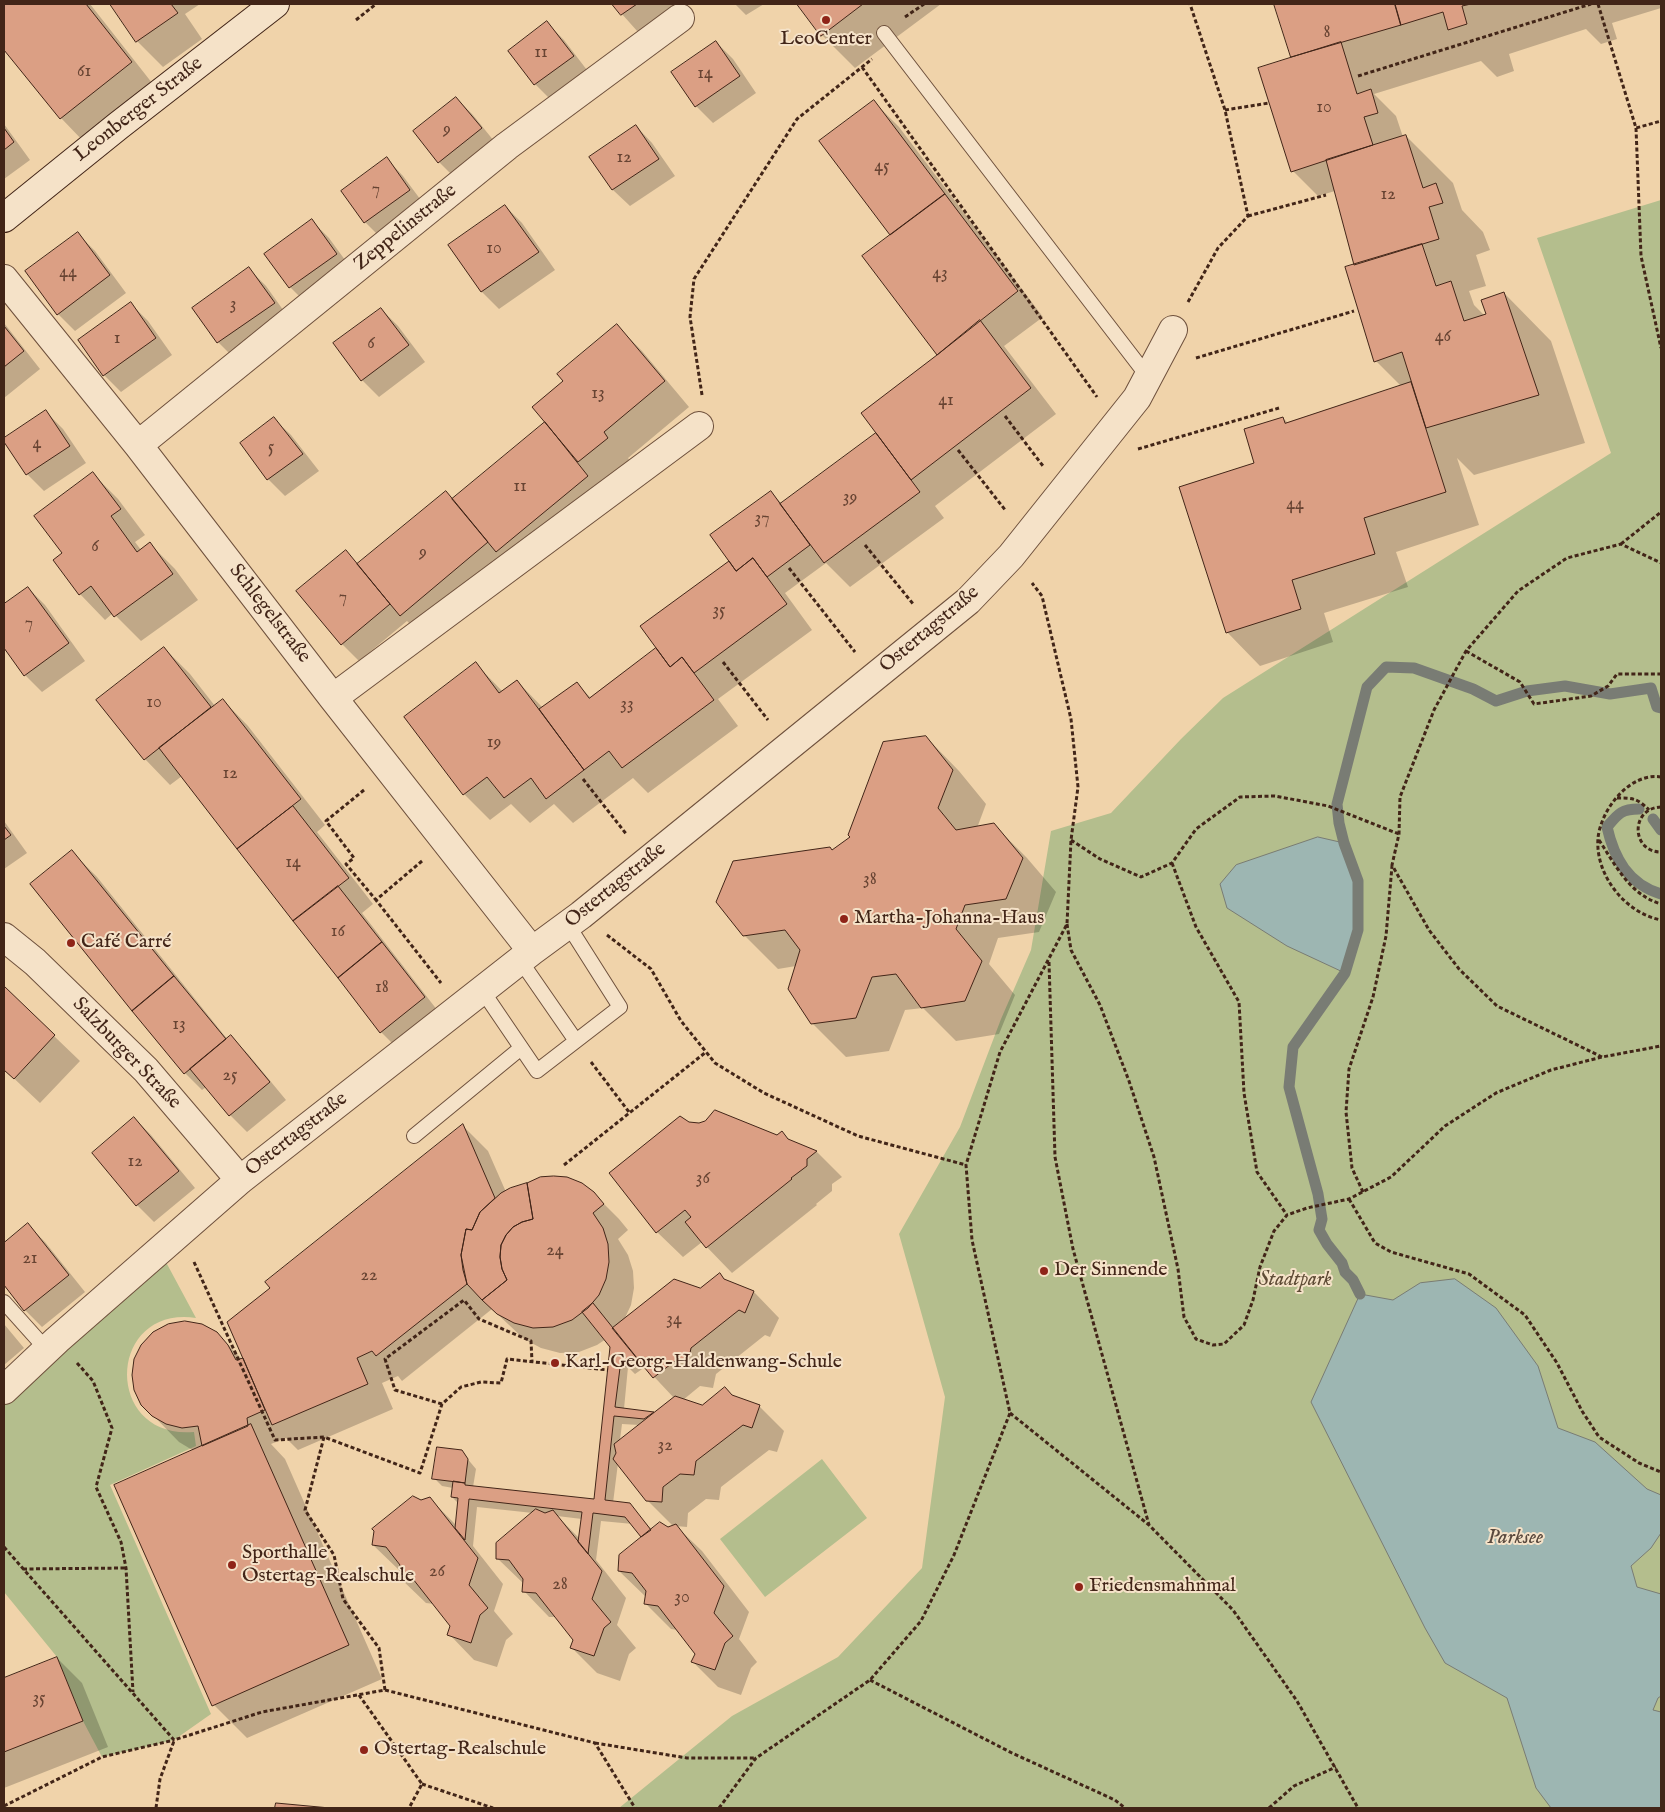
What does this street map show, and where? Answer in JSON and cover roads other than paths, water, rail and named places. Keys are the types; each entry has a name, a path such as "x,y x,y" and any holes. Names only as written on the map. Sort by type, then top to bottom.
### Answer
{"street":[{"name":"Leonberger Straße","path":"4,218 118,126 275,4"},
{"name":"Zeppelinstraße","path":"138,445 507,146 680,18"},
{"name":"Schlegelstraße","path":"4,279 138,445 446,842 526,955"},
{"name":"Ostertagstraße","path":"4,1390 52,1345 240,1180 526,955 574,920 968,601 1018,546 1136,398 1173,330"},
{"path":"333,698 699,426"},
{"name":"Salzburger Straße","path":"4,937 35,962 146,1070 240,1180"}],"lane":[{"path":"884,33 1149,374"},
{"path":"482,990 537,1071 620,1007 574,920"},
{"path":"526,955 576,1041"},
{"path":"414,1136 521,1048"},
{"path":"4,1302 52,1345"}],"water":[{"path":"1318,837 1344,843 1358,881 1358,930 1345,973 1287,946 1227,908 1220,884 1236,865"},
{"name":"Parksee","path":"1455,1279 1496,1308 1538,1366 1558,1428 1595,1442 1647,1489 1661,1495 1661,1533 1651,1548 1631,1566 1637,1587 1661,1594 1661,1696 1658,1698 1653,1710 1661,1712 1661,1808 1551,1808 1536,1788 1507,1698 1445,1663 1425,1628 1311,1402 1360,1294 1393,1300 1420,1283"}],"waterway":[{"path":"1360,1294 1353,1280 1345,1272 1342,1263 1319,1230 1322,1219 1318,1194 1289,1087 1293,1047 1345,973 1358,930 1358,881 1344,843 1337,804 1367,687 1386,667 1414,668 1473,689 1496,701 1527,691 1565,686 1610,694 1651,688 1657,707 1661,708"},
{"path":"1639,809 1620,813 1607,827 1618,859 1631,877 1649,890 1661,894"},
{"path":"1653,819 1661,830"}],"place":[{"name":"LeoCenter","path":"826,20"},
{"name":"Martha-Johanna-Haus","path":"844,919"},
{"name":"Café Carré","path":"71,943"},
{"name":"Der Sinnende","path":"1044,1271"},
{"name":"Karl-Georg-Haldenwang-Schule","path":"555,1363"},
{"name":"Sporthalle Ostertag-Realschule","path":"232,1565"},
{"name":"Friedensmahnmal","path":"1079,1587"},
{"name":"Ostertag-Realschule","path":"364,1750"}],"park label":[{"name":"Stadtpark","path":"1295,1281"}]}
